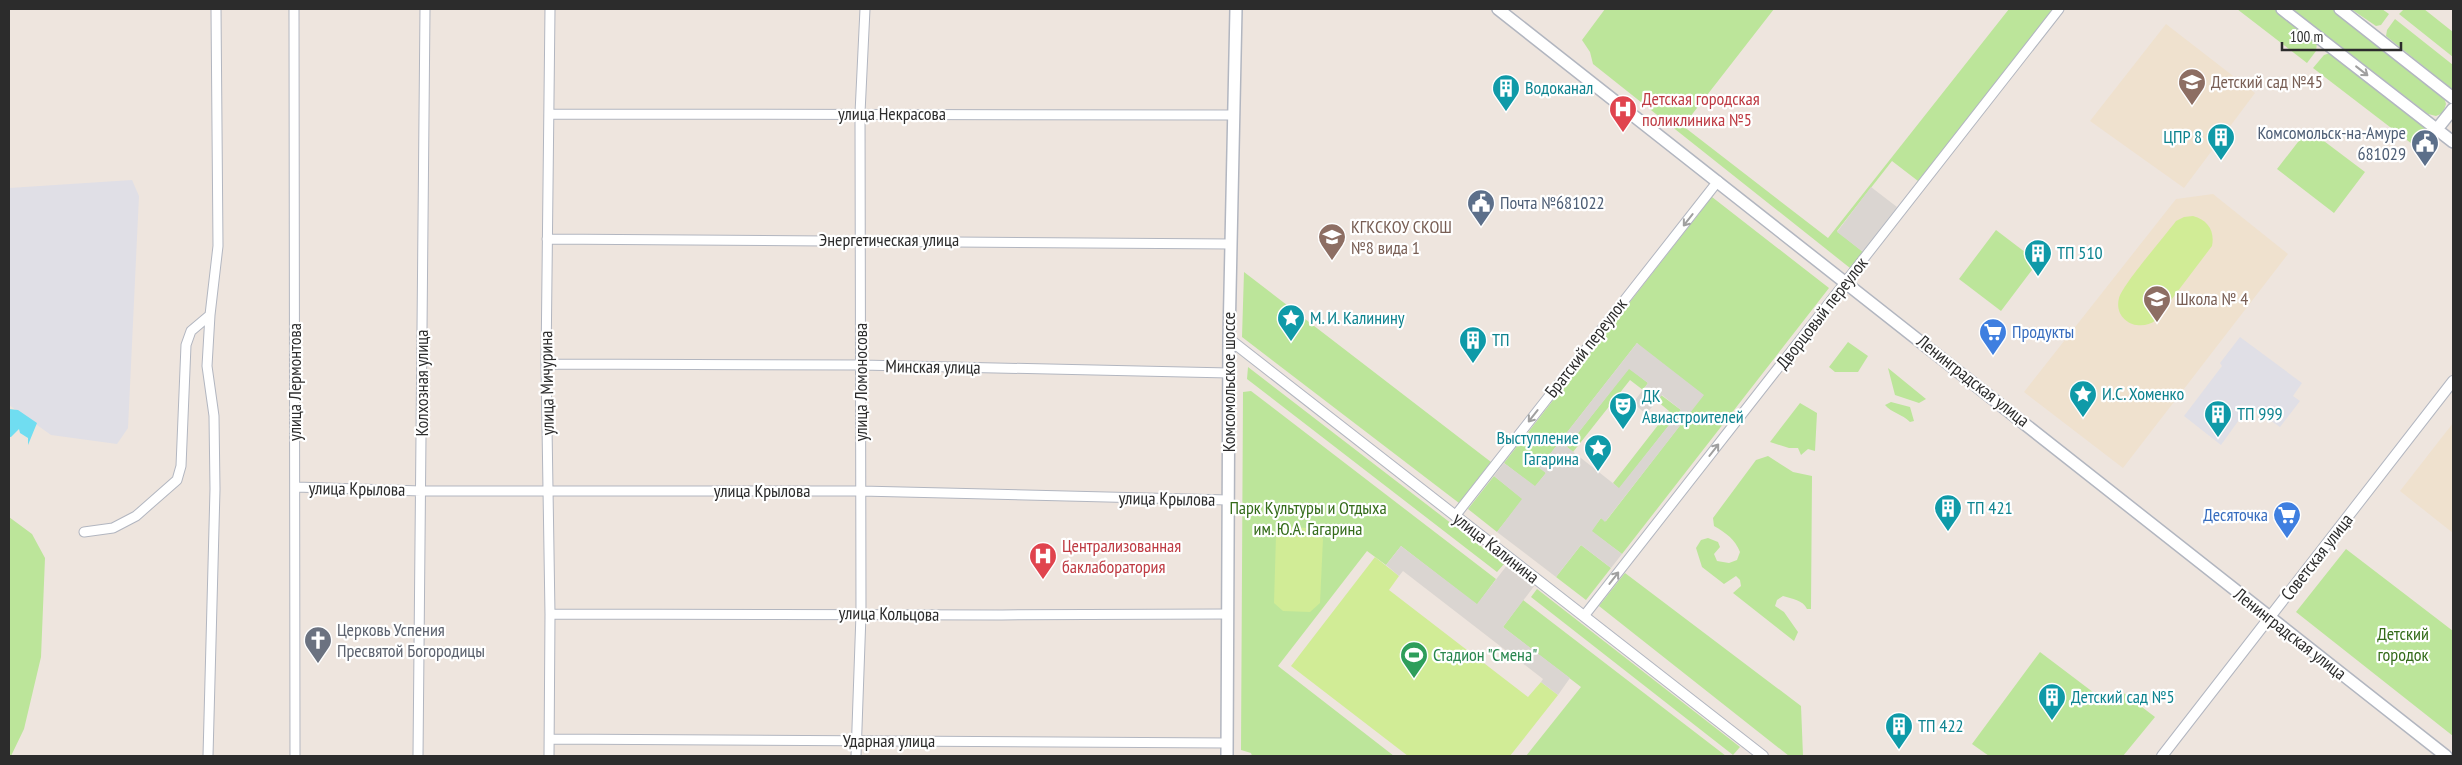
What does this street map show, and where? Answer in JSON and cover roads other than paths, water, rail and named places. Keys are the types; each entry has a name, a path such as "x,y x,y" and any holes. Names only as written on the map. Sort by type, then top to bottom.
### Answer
{"main road":[{"name":"Комсомольское шоссе","path":"1227,756 1228,374 1236,9"},
{"name":"Ленинградская улица","path":"1498,9 1847,282 2446,756"},
{"path":"2282,9 2453,142"},
{"path":"2340,9 2453,98"},
{"path":"2437,129 2453,109"}],"street":[{"path":"208,756 215,489 214,416 207,366 210,315 218,246 216,9"},
{"name":"улица Лермонтова","path":"294,9 295,756"},
{"name":"Колхозная улица","path":"418,756 425,9"},
{"name":"улица Мичурина","path":"549,756 550,614 546,364 550,9"},
{"name":"улица Ломоносова","path":"856,756 861,614 860,114 865,9"},
{"name":"Дворцовый переулок","path":"1584,616 2059,9"},
{"name":"улица Некрасова","path":"550,114 1234,115"},
{"name":"Братский переулок","path":"1455,516 1718,181"},
{"name":"Энергетическая улица","path":"547,239 1231,244"},
{"path":"84,532 113,528 136,516 176,480 181,466 186,345 191,331 210,315"},
{"name":"улица Калинина","path":"1229,339 1764,756"},
{"name":"Минская улица","path":"546,364 861,365 1228,374"},
{"name":"Советская улица","path":"2162,756 2453,381"},
{"name":"улица Крылова","path":"296,487 421,490 861,491 1228,500"},
{"name":"улица Кольцова","path":"550,614 1019,616 1228,614"},
{"name":"Ударная улица","path":"550,739 1227,743"}],"water":[{"path":"9,409 18,410 37,423 28,445 28,438 20,433 19,429 9,437"}],"place":[{"name":"Детский сад №45","path":"2192,106"},
{"name":"Водоканал","path":"1506,112"},
{"name":"Детская городская поликлиника №5","path":"1623,133"},
{"name":"ЦПР 8","path":"2221,161"},
{"name":"Комсомольск-на-Амуре 681029","path":"2425,167"},
{"name":"Почта №681022","path":"1481,227"},
{"name":"КГКСКОУ СКОШ №8 вида 1","path":"1332,261"},
{"name":"ТП 510","path":"2038,277"},
{"name":"Школа № 4","path":"2157,323"},
{"name":"М. И. Калинину","path":"1291,342"},
{"name":"Продукты","path":"1993,356"},
{"name":"ТП","path":"1473,364"},
{"name":"И.С. Хоменко","path":"2083,418"},
{"name":"ДК Авиастроителей","path":"1623,430"},
{"name":"ТП 999","path":"2218,438"},
{"name":"Выступление Гагарина","path":"1598,472"},
{"name":"ТП 421","path":"1948,532"},
{"name":"Десяточка","path":"2287,539"},
{"name":"Централизованная баклаборатория","path":"1043,580"},
{"name":"Церковь Успения Пресвятой Богородицы","path":"318,664"},
{"name":"Стадион \"Смена\"","path":"1414,679"},
{"name":"Детский сад №5","path":"2052,721"},
{"name":"ТП 422","path":"1899,750"}],"park label":[{"name":"Парк Культуры и Отдыха им. Ю.А. Гагарина","path":"1308,518"},
{"name":"Детский городок","path":"2403,644"}]}
